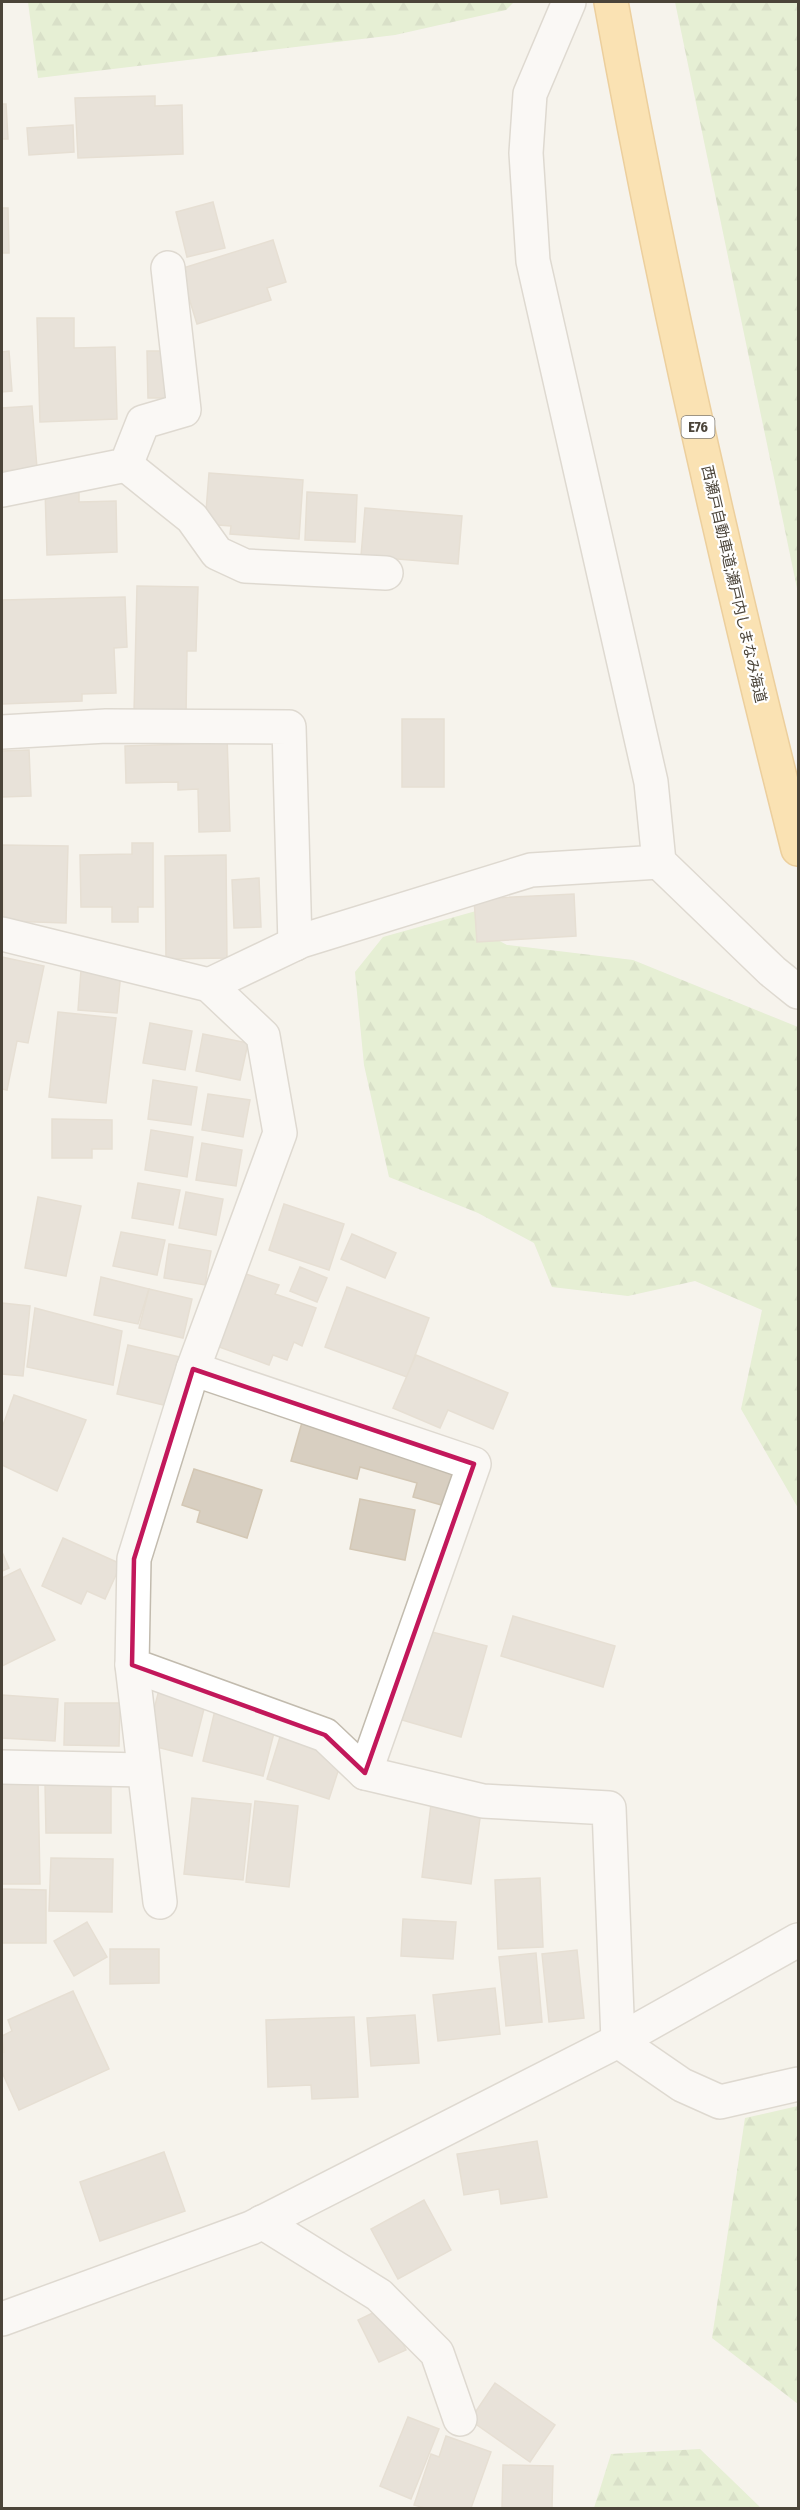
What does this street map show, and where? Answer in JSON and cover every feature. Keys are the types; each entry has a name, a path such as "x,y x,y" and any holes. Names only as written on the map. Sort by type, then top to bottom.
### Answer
{"highway":[{"name":"西瀬戸自動車道;瀬戸内しまなみ海道","path":"611,2 677,332 759,693 798,849"}],"street":[{"path":"569,2 530,94 526,153 533,261 651,782 659,862 772,971 798,992"},
{"path":"126,465 143,422 184,410 168,268"},
{"path":"2,490 126,465"},
{"path":"126,465 192,518 217,553 245,566 386,573"},
{"path":"2,732 106,726 289,727 295,944"},
{"path":"209,985 295,944 531,870 659,862"},
{"path":"2,934 209,985 263,1036 280,1133 193,1369 134,1559 132,1665 160,1902"},
{"path":"193,1369 474,1464 365,1773"},
{"path":"132,1665 324,1735 365,1773 483,1801 609,1808 618,2042"},
{"path":"2,1767 143,1770"},
{"path":"2,2319 262,2222 618,2042 798,1940"},
{"path":"618,2042 682,2085 720,2102 798,2084"},
{"path":"262,2222 379,2295 437,2353 460,2419"}],"highlighted area":[{"path":"193,1369 474,1464 365,1773 325,1735 132,1665 134,1559"}],"green space":[{"path":"28,2 514,2 506,10 395,35 38,78"},
{"path":"675,2 798,2 798,593"},
{"path":"476,911 481,931 507,945 633,960 798,1027 798,1508 741,1409 762,1310 695,1281 628,1296 552,1287 534,1243 478,1213 389,1177 364,1065 355,972 383,937"},
{"path":"798,2106 798,2404 712,2338 745,2118"},
{"path":"700,2449 761,2508 594,2508 611,2454"}],"building":[{"path":"155,96 155,106 182,105 183,154 78,158 75,98"},
{"path":"2,104 6,104 8,139 2,139"},
{"path":"73,125 74,152 29,155 27,128"},
{"path":"213,202 225,248 187,257 176,212"},
{"path":"2,208 8,208 9,253 2,253"},
{"path":"273,240 286,282 267,288 271,300 197,324 180,269"},
{"path":"37,318 74,318 74,348 115,347 117,419 40,422"},
{"path":"9,351 12,391 2,392 2,352"},
{"path":"147,351 170,351 171,398 148,398"},
{"path":"32,406 37,468 2,471 2,408"},
{"path":"209,473 303,480 299,539 230,534 231,526 205,524"},
{"path":"79,488 79,502 116,501 117,552 47,555 45,489"},
{"path":"307,492 357,495 355,542 305,540"},
{"path":"365,508 462,516 458,564 361,556"},
{"path":"137,586 198,587 196,651 187,651 186,715 134,713"},
{"path":"125,597 127,647 114,648 116,693 82,694 82,701 2,704 3,600"},
{"path":"402,719 444,719 444,787 402,787"},
{"path":"227,735 230,831 199,832 198,789 178,790 178,782 126,783 125,746 189,744 189,736"},
{"path":"29,750 31,796 2,797 2,751"},
{"path":"132,843 153,843 153,907 138,907 138,922 112,922 112,907 81,907 80,855 132,854"},
{"path":"2,845 68,846 66,923 4,921"},
{"path":"226,855 227,958 166,959 165,856"},
{"path":"259,878 261,927 234,928 232,880"},
{"path":"574,894 576,936 477,942 474,899"},
{"path":"2,957 44,966 28,1043 17,1041 7,1090 2,1089"},
{"path":"81,970 121,972 117,1013 78,1010"},
{"path":"58,1012 116,1018 106,1103 49,1097"},
{"path":"150,1023 192,1031 185,1070 143,1063"},
{"path":"203,1034 248,1043 240,1080 196,1071"},
{"path":"153,1080 197,1087 191,1125 148,1119"},
{"path":"208,1094 250,1100 243,1137 202,1130"},
{"path":"52,1119 112,1120 112,1149 92,1149 92,1158 52,1158"},
{"path":"151,1130 193,1137 187,1177 145,1170"},
{"path":"202,1143 242,1150 236,1186 196,1180"},
{"path":"138,1183 180,1190 173,1225 132,1218"},
{"path":"186,1192 223,1199 216,1235 179,1228"},
{"path":"38,1197 81,1206 66,1276 25,1268"},
{"path":"284,1204 344,1224 329,1270 269,1250"},
{"path":"121,1232 165,1240 157,1275 113,1266"},
{"path":"352,1234 396,1253 385,1278 341,1259"},
{"path":"169,1244 211,1251 205,1285 164,1278"},
{"path":"300,1267 327,1278 317,1302 290,1291"},
{"path":"237,1271 279,1285 275,1294 316,1308 302,1346 294,1342 287,1360 273,1355 269,1365 211,1344"},
{"path":"101,1277 149,1289 138,1324 94,1315"},
{"path":"347,1287 429,1318 407,1377 325,1347"},
{"path":"149,1289 192,1299 183,1338 139,1328"},
{"path":"2,1303 30,1306 23,1376 2,1374"},
{"path":"35,1308 122,1331 113,1385 27,1367"},
{"path":"128,1345 180,1357 168,1406 117,1394"},
{"path":"416,1355 508,1393 493,1429 448,1410 440,1428 393,1408"},
{"path":"14,1395 86,1420 57,1491 2,1465 2,1428"},
{"path":"303,1419 457,1462 445,1506 413,1497 417,1483 360,1467 357,1479 291,1461"},
{"path":"194,1469 262,1490 247,1538 197,1522 200,1511 182,1505"},
{"path":"360,1499 415,1510 405,1560 350,1549"},
{"path":"63,1538 121,1564 105,1599 87,1591 81,1604 42,1586"},
{"path":"2,1552 9,1568 2,1571"},
{"path":"20,1569 55,1640 2,1666 2,1578"},
{"path":"513,1616 615,1646 603,1687 501,1656"},
{"path":"428,1631 487,1646 461,1737 402,1720"},
{"path":"160,1686 207,1697 192,1756 145,1744"},
{"path":"2,1695 58,1699 55,1741 2,1738"},
{"path":"65,1703 120,1703 119,1746 64,1745"},
{"path":"216,1706 277,1721 263,1776 203,1761"},
{"path":"280,1737 343,1756 329,1799 267,1779"},
{"path":"111,1776 111,1833 46,1833 45,1783"},
{"path":"38,1780 40,1884 2,1884 2,1781"},
{"path":"432,1796 481,1811 471,1884 422,1877"},
{"path":"192,1798 251,1804 243,1880 184,1874"},
{"path":"255,1801 298,1806 289,1887 246,1882"},
{"path":"51,1858 113,1859 112,1912 49,1911"},
{"path":"540,1878 543,1947 498,1949 495,1880"},
{"path":"2,1889 46,1890 46,1943 2,1943"},
{"path":"403,1919 456,1922 453,1959 401,1956"},
{"path":"87,1922 107,1957 74,1976 54,1941"},
{"path":"110,1949 159,1949 159,1983 110,1984"},
{"path":"577,1950 584,2018 549,2022 542,1954"},
{"path":"536,1953 542,2022 506,2026 499,1957"},
{"path":"495,1988 500,2034 438,2041 433,1995"},
{"path":"73,1991 109,2069 19,2110 2,2072 2,2053 4,2052 2,2036 12,2031 8,2020"},
{"path":"415,2015 419,2063 371,2066 367,2018"},
{"path":"354,2017 358,2097 312,2099 311,2085 268,2087 266,2020"},
{"path":"537,2141 547,2197 501,2204 499,2189 464,2195 457,2154"},
{"path":"164,2152 185,2211 100,2241 80,2182"},
{"path":"424,2200 451,2250 398,2279 371,2229"},
{"path":"385,2307 406,2350 379,2362 358,2320"},
{"path":"495,2383 555,2425 530,2462 470,2420"},
{"path":"408,2417 439,2429 411,2499 380,2486"},
{"path":"446,2436 491,2452 471,2508 425,2508 414,2505 431,2454 439,2457"},
{"path":"503,2465 553,2466 552,2508 502,2508"}]}
